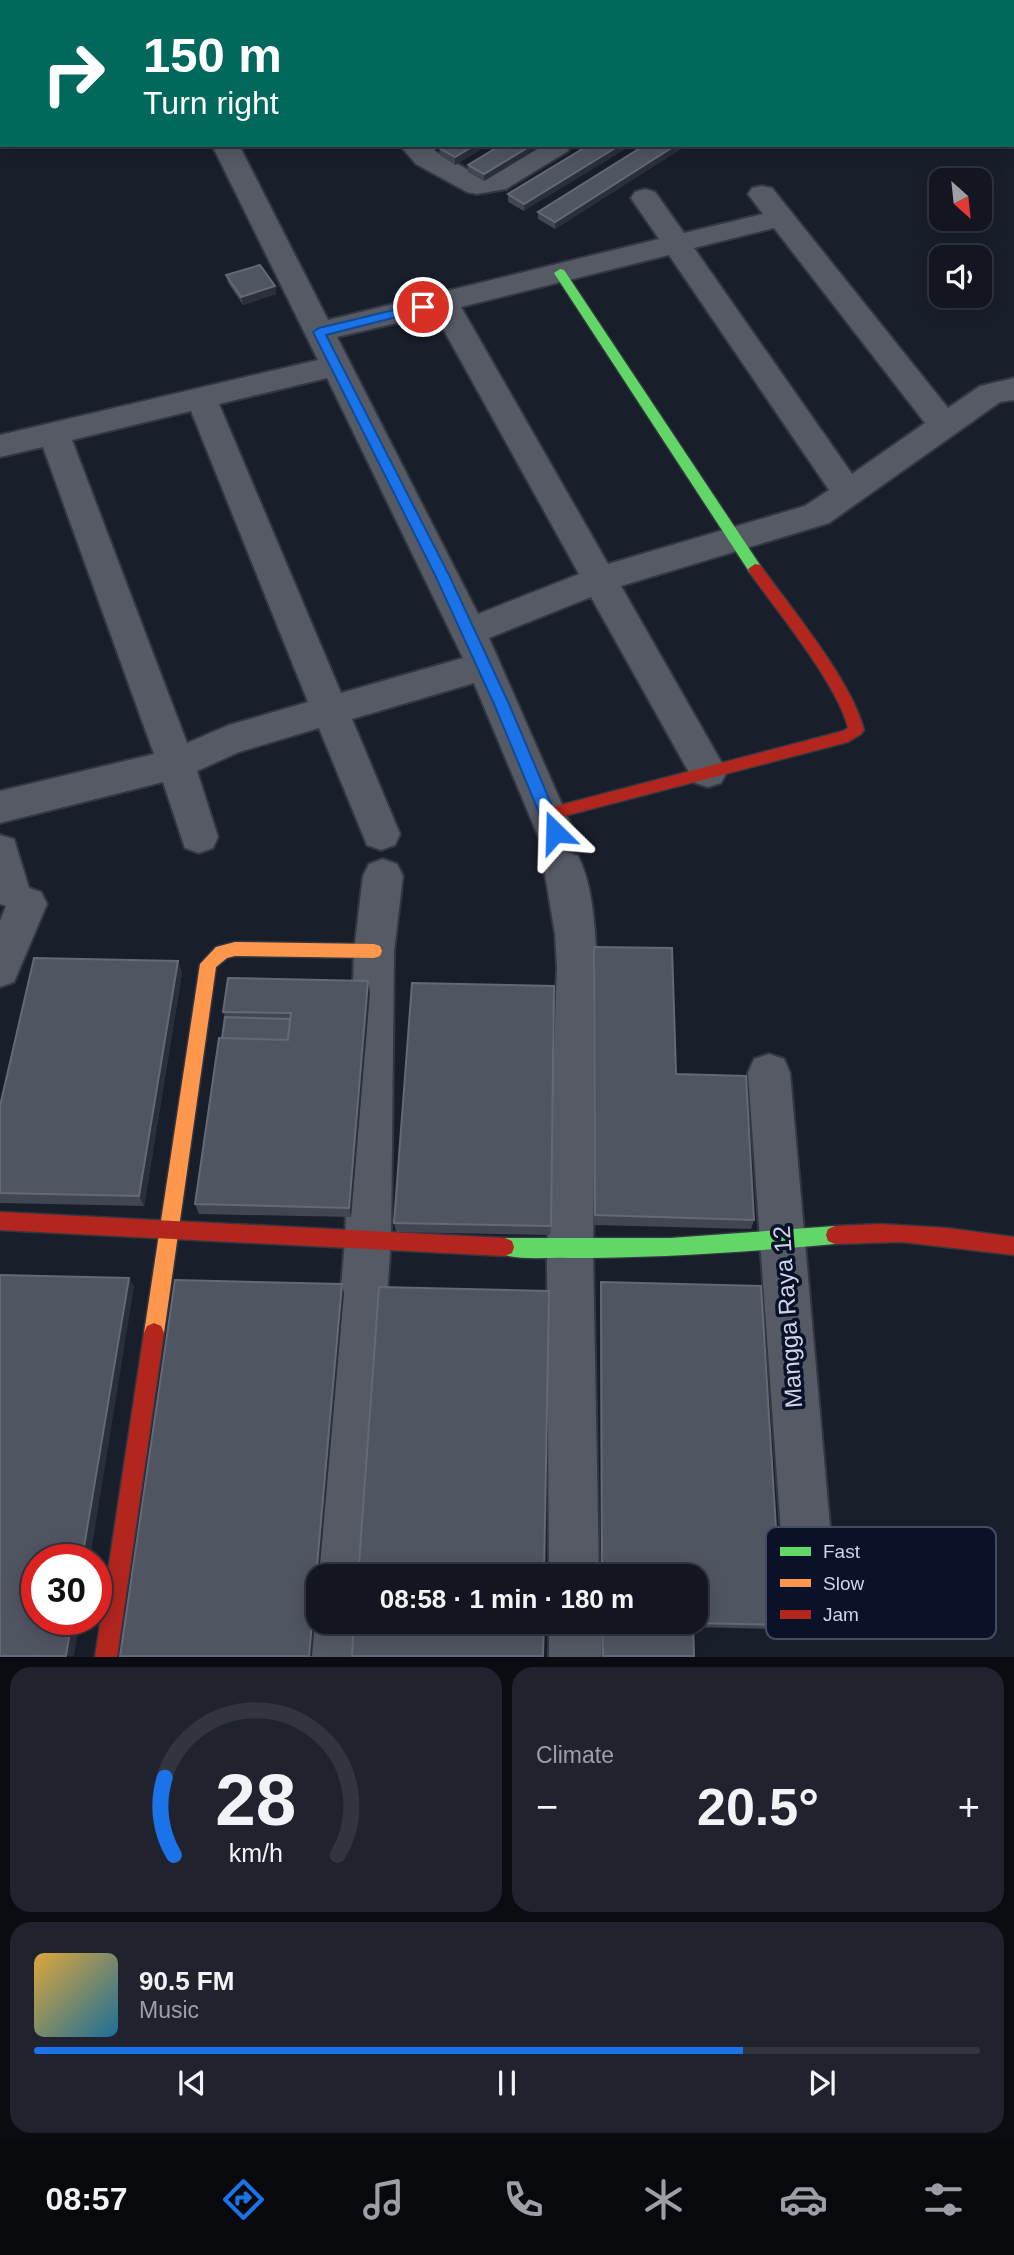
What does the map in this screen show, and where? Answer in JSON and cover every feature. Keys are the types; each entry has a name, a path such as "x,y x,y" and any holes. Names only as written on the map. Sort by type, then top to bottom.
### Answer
{"street":[{"path":"226,147 468,632 556,838 575,934 577,967 570,1250 574,1564"},
{"path":"418,147 426,158 469,185 477,186 496,183 555,147"},
{"path":"762,194 944,425"},
{"path":"645,198 848,493"},
{"path":"319,332 781,218"},
{"path":"556,838 708,772 848,736 856,730 857,724 844,699 734,538 561,273"},
{"path":"443,302 708,772"},
{"path":"0,446 336,366"},
{"path":"468,632 598,580 817,515 991,393 1014,389"},
{"path":"201,398 381,834"},
{"path":"54,434 176,764 199,837"},
{"path":"0,807 176,764 229,740 484,666"},
{"path":"0,851 18,898 1,962"},
{"path":"342,1564 368,1241 374,951 383,876"},
{"path":"106,1657 208,964 222,952 235,949 374,951"},
{"name":"Mangga Raya 12","path":"769,1073 805,1527"},
{"path":"0,1221 570,1250 782,1240 864,1232 909,1233 1014,1246"},
{"path":"334,1657 336,1634"},
{"path":"575,1634 575,1657"}],"building":[{"path":"441,147 472,147 455,157"},
{"path":"498,147 529,147 484,174 468,165"},
{"path":"586,147 617,147 524,204 508,194"},
{"path":"642,147 673,147 555,222 538,212"},
{"path":"260,265 275,286 241,297 226,275"},
{"path":"594,947 672,948 676,1074 746,1076 754,1220 595,1215"},
{"path":"34,958 178,961 139,1196 0,1193 0,1106"},
{"path":"228,978 368,981 349,1208 195,1204 219,1038 288,1040 291,1013 223,1012"},
{"path":"412,983 554,986 551,1226 394,1223"},
{"path":"225,1017 290,1019 288,1040 222,1038"},
{"path":"0,1275 129,1278 85,1544 21,1544 21,1635 69,1635 66,1656 0,1656"},
{"path":"175,1280 342,1284 317,1564 306,1564 306,1634 311,1634 309,1656 120,1656"},
{"path":"601,1282 761,1286 776,1527 766,1527 766,1625 708,1623 708,1564 602,1564"},
{"path":"379,1287 549,1291 544,1564 359,1564"},
{"path":"353,1634 544,1634 543,1656 352,1656"},
{"path":"602,1634 693,1634 694,1656 603,1656"}],"traffic: fast":[{"path":"560,273 755,569"},
{"path":"505,1247 670,1247 835,1235"}],"traffic: slow":[{"path":"154,1333 208,964 222,952 235,949 374,951"}],"traffic: jam":[{"path":"549,814 848,736 856,730 853,718 830,677 755,569"},
{"path":"0,1221 505,1247"},
{"path":"835,1235 902,1233 1014,1246"},
{"path":"106,1657 154,1333"}],"route":[{"path":"423,307 319,332 442,575 502,704 555,832"}]}
